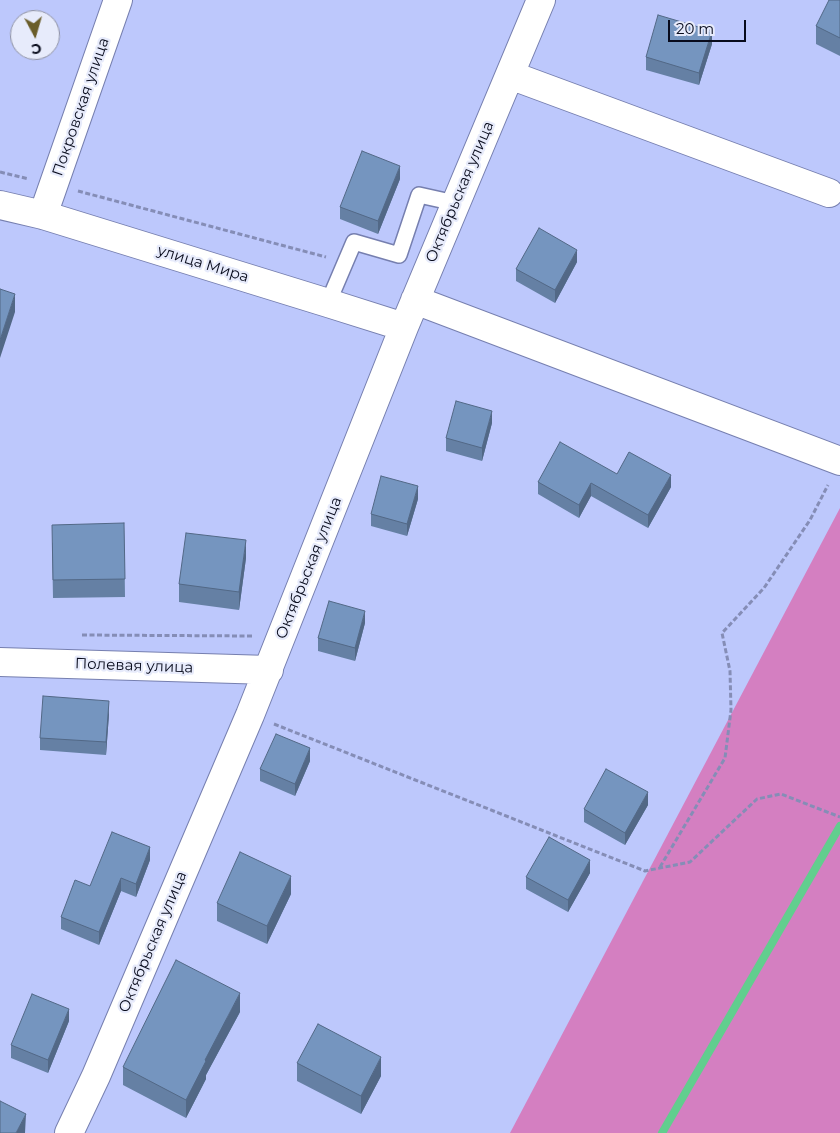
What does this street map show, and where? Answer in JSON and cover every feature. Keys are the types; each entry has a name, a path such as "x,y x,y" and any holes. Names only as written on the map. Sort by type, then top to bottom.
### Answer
{"street":[{"name":"Покровская улица","path":"43,215 118,0"},
{"name":"Октябрьская улица","path":"70,1133 269,670 404,327 541,0"},
{"path":"510,75 829,192"},
{"name":"улица Мира","path":"0,205 43,215 404,327"},
{"path":"415,300 840,461"},
{"name":"Полевая улица","path":"0,662 269,670"}],"lane":[{"path":"328,302 354,242 399,256 419,195 455,202"}],"path":[{"path":"0,172 346,262"},
{"path":"660,868 725,758 731,710 730,671 722,633 764,588 810,520 840,461"},
{"path":"80,635 259,636"},
{"path":"250,715 645,871 690,862 757,799 781,794 840,817"}],"shaded area":[{"path":"840,508 840,1133 510,1133"}],"building":[{"path":"829,0 840,0 840,38 816,26"},
{"path":"658,15 712,31 699,73 646,57"},
{"path":"362,151 400,166 378,221 340,207"},
{"path":"539,228 577,250 555,290 516,269"},
{"path":"0,289 15,294 0,340"},
{"path":"456,401 492,411 482,448 446,438"},
{"path":"560,442 617,474 629,452 671,475 648,515 591,483 579,505 538,482"},
{"path":"381,476 418,486 407,524 371,514"},
{"path":"124,523 125,579 53,580 52,525"},
{"path":"186,533 246,540 239,592 179,584"},
{"path":"329,601 365,611 355,648 318,638"},
{"path":"43,696 109,701 106,742 40,738"},
{"path":"276,734 310,748 295,784 260,769"},
{"path":"606,769 648,792 625,833 584,809"},
{"path":"112,832 150,847 136,884 121,878 99,932 61,917 75,880 90,886"},
{"path":"549,837 590,860 568,900 526,877"},
{"path":"240,852 291,876 267,926 217,903"},
{"path":"176,960 240,993 186,1100 123,1067"},
{"path":"32,994 69,1009 48,1060 11,1045"},
{"path":"318,1024 381,1057 361,1096 297,1063"},
{"path":"0,1101 26,1114 16,1133 0,1133"}],"waterway":[{"path":"662,1133 840,826"}]}
